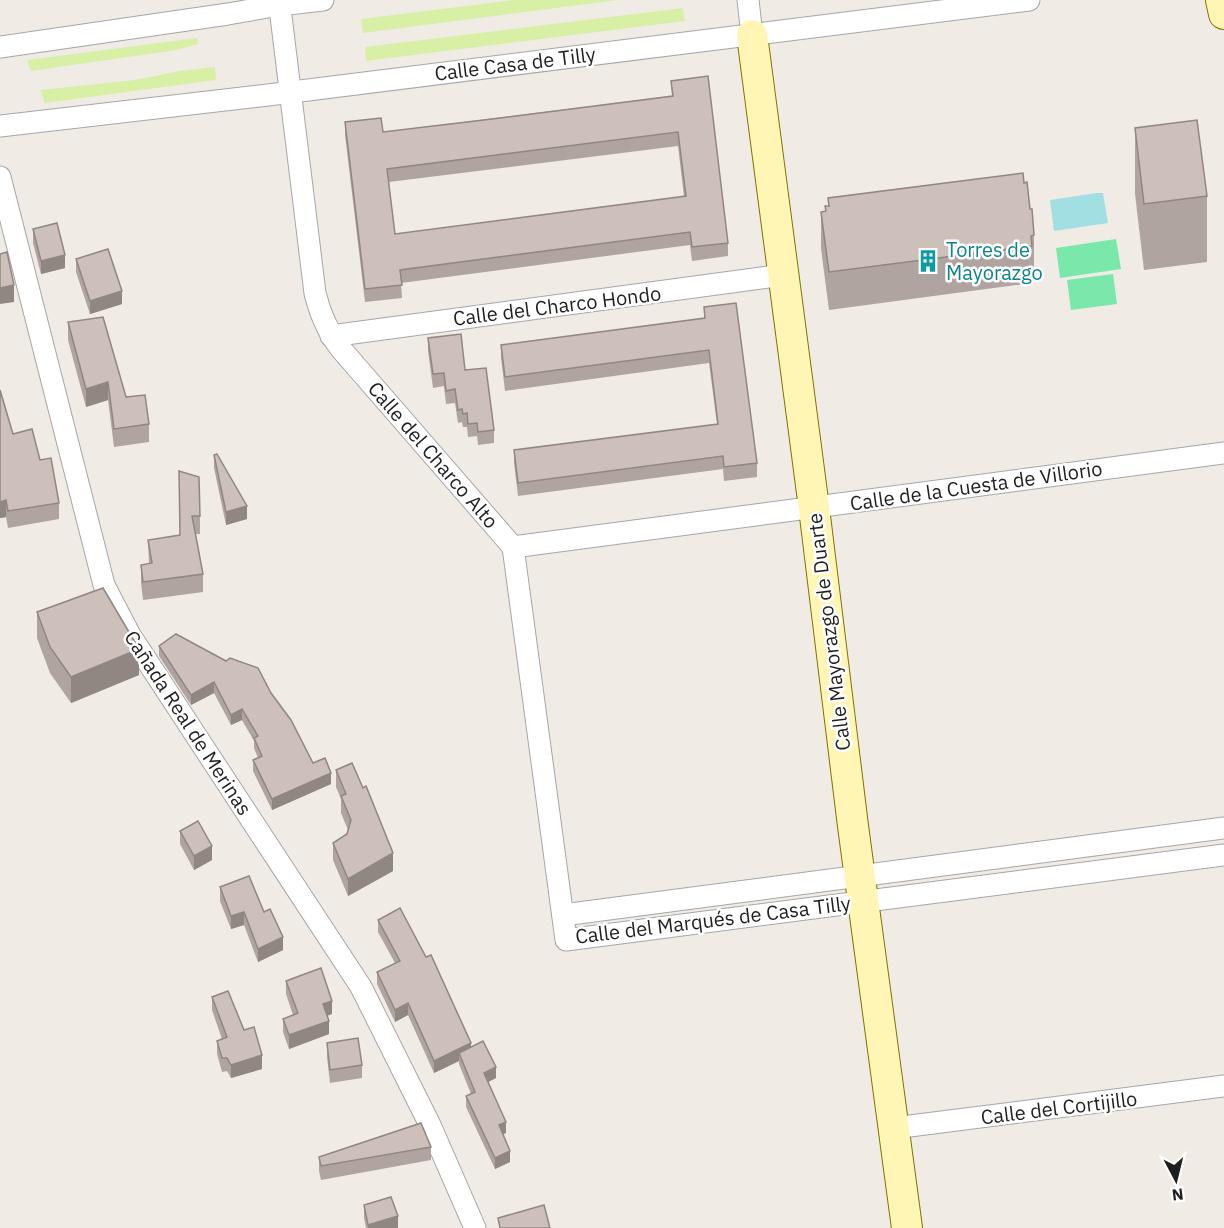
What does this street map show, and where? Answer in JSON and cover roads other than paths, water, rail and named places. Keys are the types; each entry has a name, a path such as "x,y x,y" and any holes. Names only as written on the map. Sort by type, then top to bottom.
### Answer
{"street":[{"path":"0,47 249,11 279,2 323,0"},
{"path":"748,0 752,35"},
{"name":"Calle Casa de Tilly","path":"0,126 1029,0"},
{"path":"1221,0 1224,14"},
{"name":"Calle del Charco Alto","path":"279,2 315,293 323,320 331,336 513,547 563,915"},
{"name":"Calle Mayorazgo de Duarte","path":"752,35 907,1228"},
{"name":"Cañada Real de Merinas","path":"0,177 104,585 130,635 362,987 430,1125 475,1228"},
{"name":"Calle del Charco Hondo","path":"331,336 783,275"},
{"name":"Calle de la Cuesta de Villorio","path":"513,547 1224,453"},
{"name":"Calle del Marqués de Casa Tilly","path":"563,915 566,940 1224,828"},
{"name":"Calle del Marqués de Casa Tilly","path":"862,889 1224,855"},
{"name":"Calle del Cortijillo","path":"894,1128 1224,1086"}],"water":[{"path":"1103,193 1108,223 1054,231 1050,200"}],"place":[{"name":"Torres de Mayorazgo","path":"928,261"}]}
